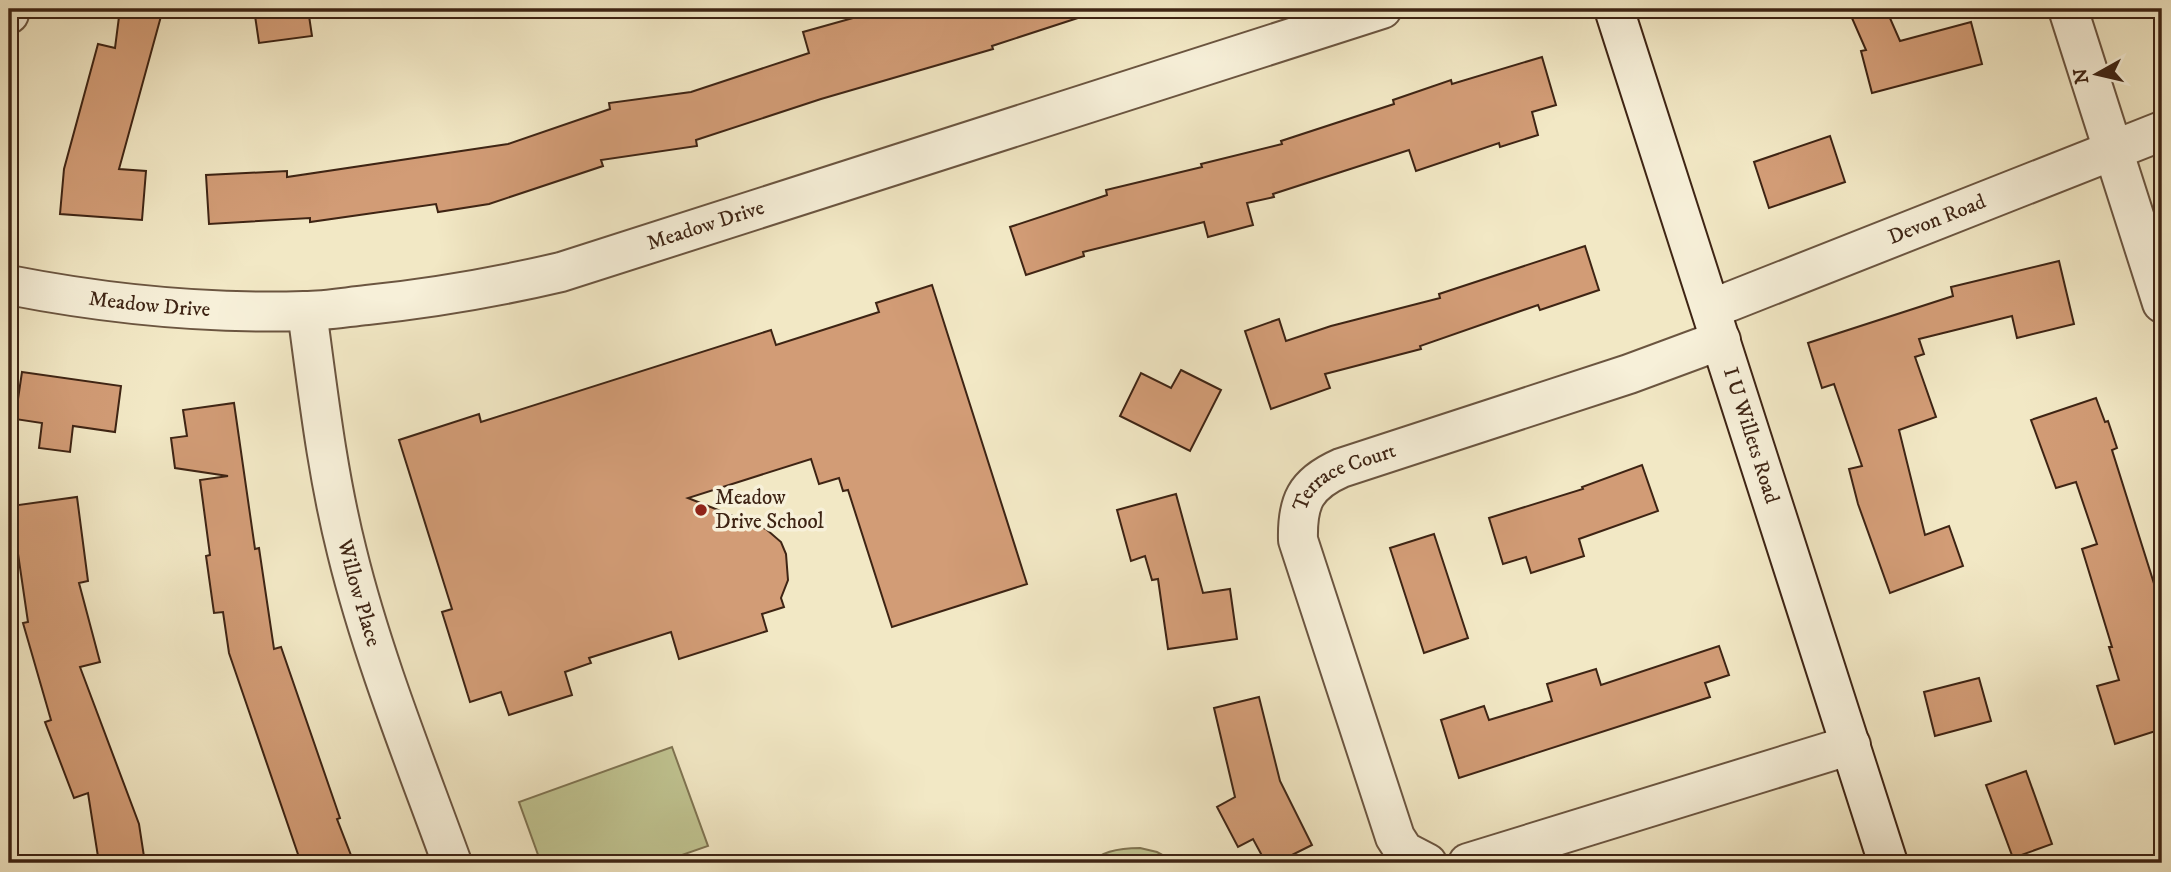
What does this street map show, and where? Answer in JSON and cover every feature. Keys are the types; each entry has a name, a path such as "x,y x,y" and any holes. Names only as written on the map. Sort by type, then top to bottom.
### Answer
{"street":[{"path":"9,14 10,9"},
{"name":"Meadow Drive","path":"9,285 53,294 184,310 307,311 488,289 561,272 1318,18 1382,9"},
{"name":"I U Willets Road","path":"1614,9 1888,863"},
{"path":"2067,9 2162,303"},
{"name":"Devon Road","path":"1716,325 2113,150 2162,131"},
{"name":"Willow Place","path":"307,311 328,467 347,553 379,659 452,863"},
{"name":"Terrace Court","path":"1427,863 1404,851 1395,836 1298,540 1297,517 1305,494 1323,476 1342,468 1629,374 1716,325"},
{"path":"1468,863 1851,745"}],"green space":[{"path":"672,747 708,846 659,863 541,863 519,802"},
{"path":"1140,848 1157,852 1177,863 1091,863 1120,849"}],"building":[{"path":"120,9 163,9 119,169 146,171 142,220 60,214 64,169 98,44 115,48"},
{"path":"254,9 308,9 312,36 259,43"},
{"path":"885,9 1086,9 1087,15 992,46 993,49 821,99 696,140 697,146 601,160 603,166 489,204 438,212 436,204 310,222 310,218 209,224 206,175 287,171 287,177 508,144 610,109 609,103 691,92 809,53 803,32"},
{"path":"1848,9 1886,9 1900,41 1971,22 1982,64 1872,93 1861,51 1866,50"},
{"path":"1542,57 1556,105 1532,112 1538,135 1500,147 1499,143 1416,171 1409,150 1273,194 1274,197 1247,203 1253,225 1208,237 1204,222 1083,252 1084,256 1026,275 1010,227 1107,195 1106,190 1282,144 1281,141 1394,104 1393,100 1451,80 1452,84"},
{"path":"1830,136 1845,182 1769,208 1754,162"},
{"path":"1585,246 1599,290 1540,310 1538,305 1420,346 1421,349 1325,374 1330,388 1271,409 1245,331 1279,319 1286,341 1331,326 1440,298 1439,294"},
{"path":"2059,261 2074,324 2017,338 2012,316 1919,339 1924,354 1915,357 1936,417 1899,430 1925,535 1949,526 1963,566 1890,593 1858,504 1849,469 1862,466 1834,384 1822,388 1808,343 1953,296 1951,287"},
{"path":"932,285 1027,584 892,627 848,490 843,491 839,478 819,484 811,459 688,498 766,529 781,542 786,554 788,580 781,598 784,607 762,614 767,631 679,659 671,632 589,658 591,663 565,672 572,695 509,715 501,692 470,702 442,612 452,609 399,440 479,414 481,422 771,330 776,345 879,312 876,303"},
{"path":"1181,370 1221,390 1190,451 1120,416 1141,373 1171,388"},
{"path":"22,372 121,386 115,432 73,426 70,452 39,448 42,423 15,419"},
{"path":"2096,398 2105,422 2108,421 2117,448 2112,450 2162,609 2162,729 2115,744 2097,686 2119,680 2109,647 2112,647 2082,549 2097,544 2076,482 2056,488 2031,420"},
{"path":"234,403 255,549 259,548 274,649 281,647 354,863 301,863 229,653 223,612 214,613 200,480 228,476 175,468 171,438 187,436 183,410"},
{"path":"1642,465 1658,511 1579,539 1584,556 1531,573 1526,557 1503,564 1489,518 1583,489 1582,487"},
{"path":"1176,494 1203,593 1230,589 1237,639 1168,649 1158,579 1152,580 1145,556 1131,561 1117,510"},
{"path":"77,497 88,581 79,583 100,662 80,667 139,824 145,863 99,863 88,793 74,798 45,722 51,720 23,623 28,622 11,506"},
{"path":"1434,534 1468,638 1424,653 1390,548"},
{"path":"1719,646 1729,675 1705,683 1710,697 1459,778 1441,720 1484,706 1489,720 1552,701 1547,684 1596,669 1601,685"},
{"path":"1979,678 1991,721 1935,736 1924,692"},
{"path":"1259,697 1280,781 1312,845 1276,863 1266,863 1253,839 1238,847 1217,807 1235,797 1214,708"},
{"path":"2026,771 2052,844 2013,858 1986,785"}],"place":[{"name":"Meadow Drive School","path":"701,510"}]}
